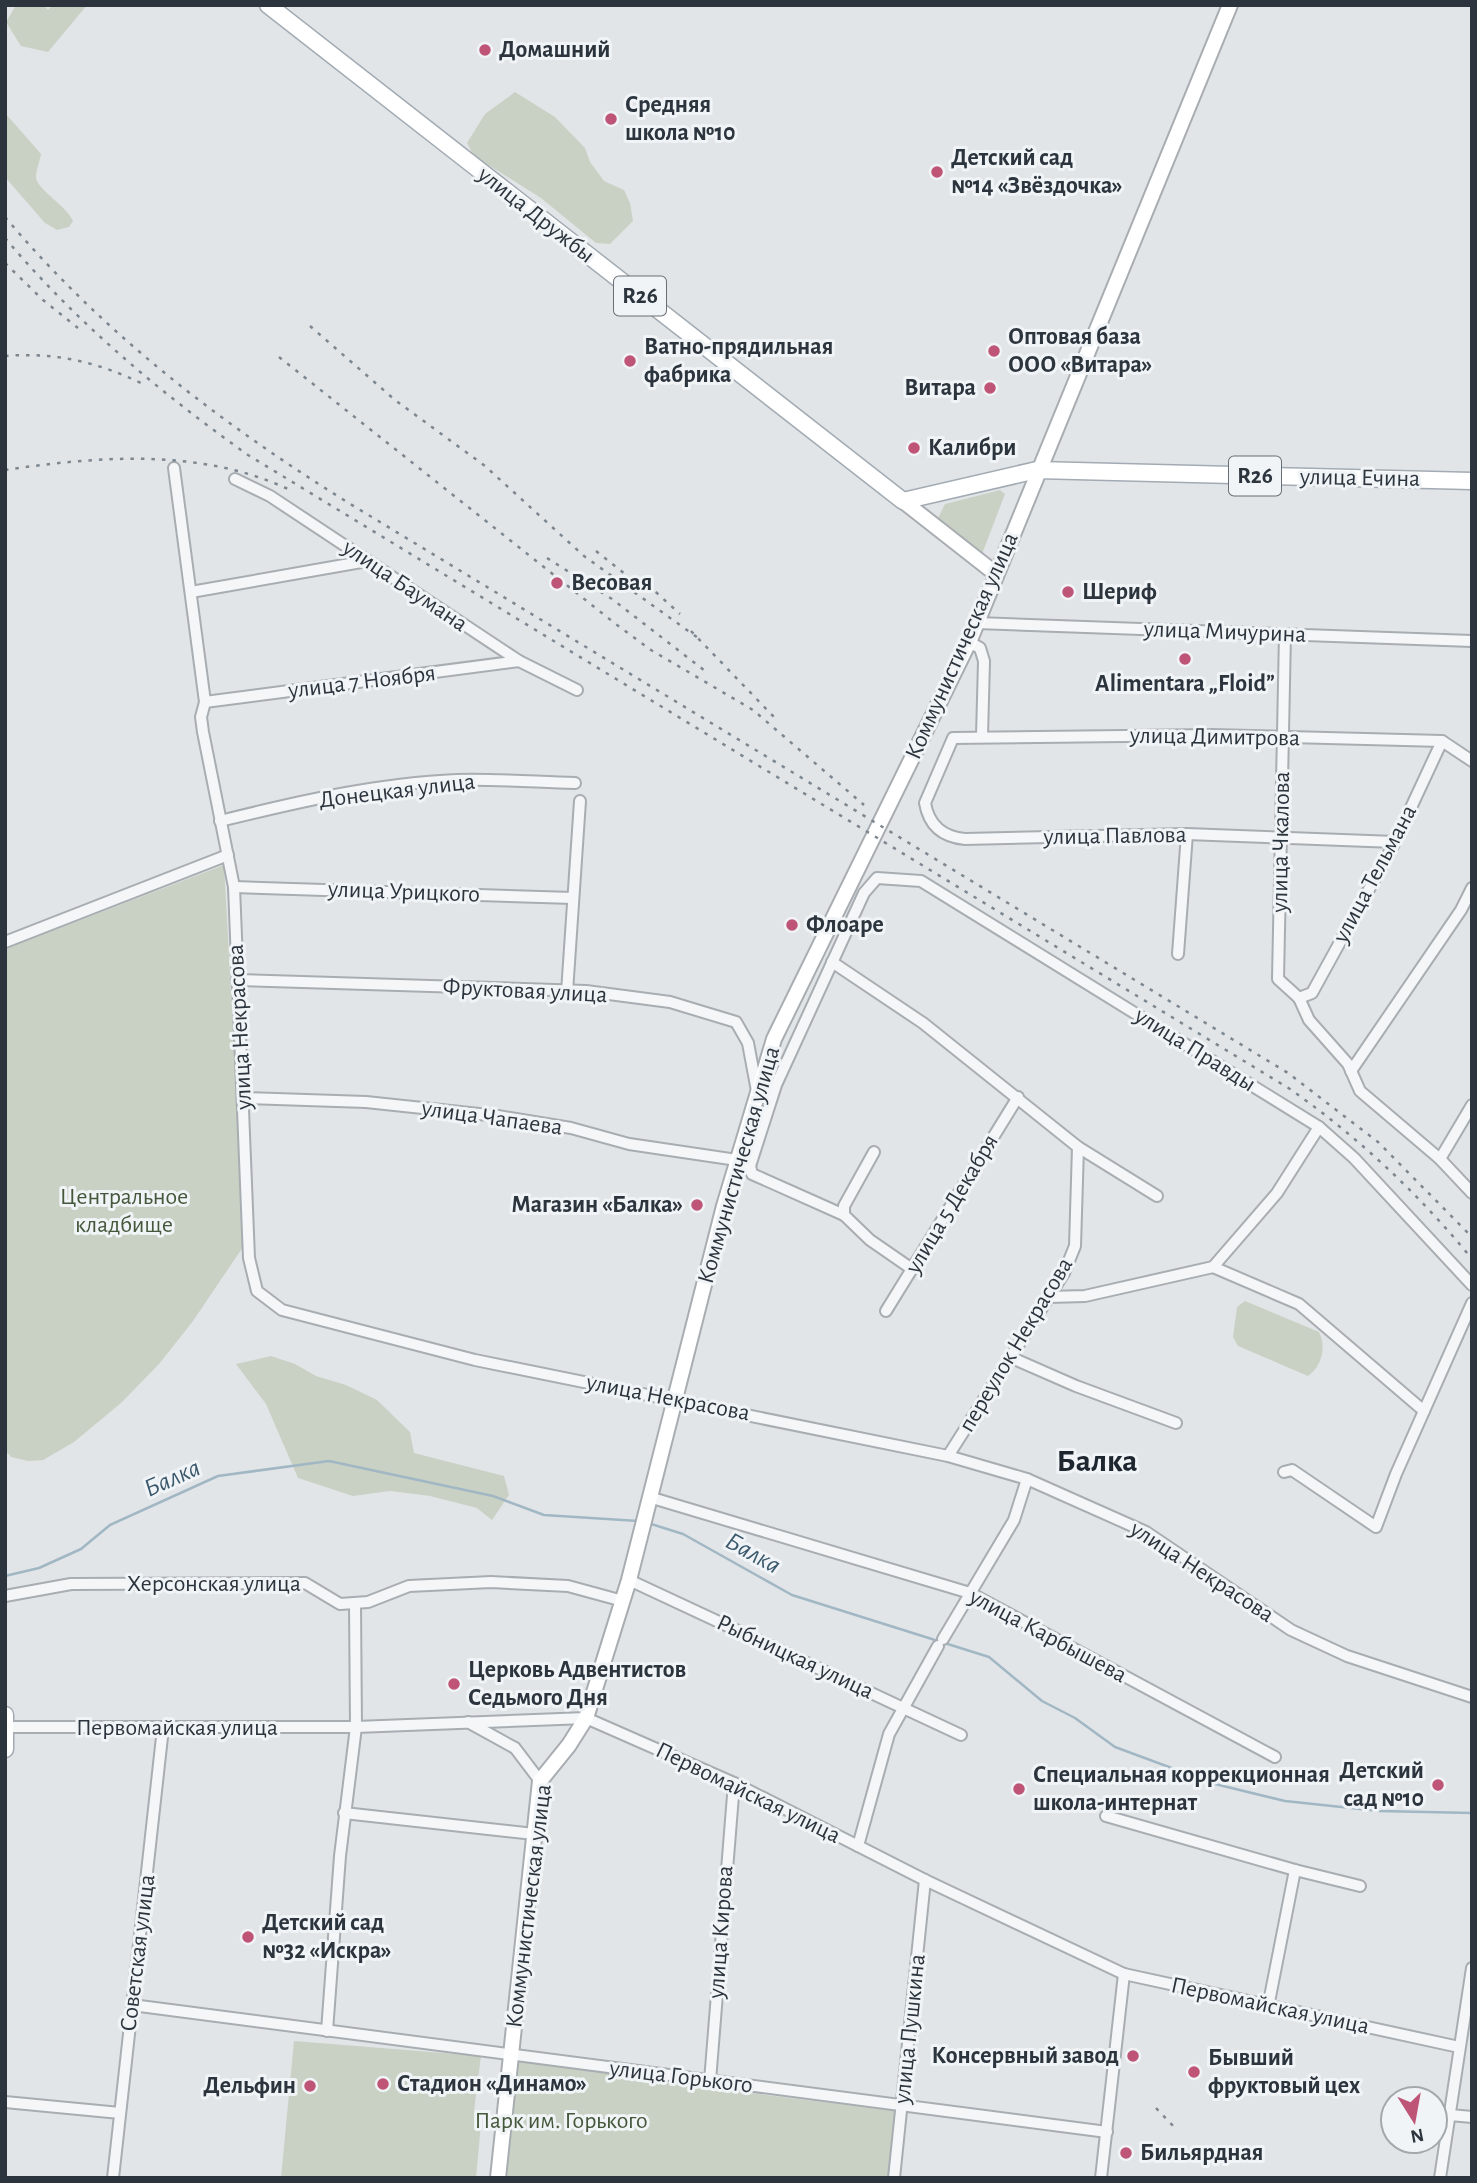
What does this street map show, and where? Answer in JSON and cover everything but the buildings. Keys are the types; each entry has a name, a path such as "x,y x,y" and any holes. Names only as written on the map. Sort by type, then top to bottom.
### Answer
{"main road":[{"name":"улица Дружбы","path":"268,5 996,574"},
{"name":"Коммунистическая улица","path":"498,2178 540,1781 569,1745 586,1717 629,1580 674,1399 743,1163 757,1091 774,1039 969,642 1037,470 1230,5"},
{"name":"R26","path":"903,501 1037,470"},
{"name":"улица Ечина","path":"1037,470 1472,481"},
{"path":"5,1749 6,1723"}],"street":[{"name":"улица Некрасова","path":"174,468 205,702 201,716 203,732 234,887 249,1258 257,1291 282,1310 475,1360 948,1456 1027,1479 1146,1532 1291,1630 1347,1657 1472,1698"},
{"name":"улица Баумана","path":"235,479 270,496 519,661 578,690"},
{"path":"191,592 367,561"},
{"name":"улица Мичурина","path":"977,623 1472,641"},
{"name":"улица Чкалова","path":"1285,634 1278,979 1299,998 1309,1020 1344,1058 1356,1086 1440,1159 1472,1193"},
{"path":"969,642 980,648 984,662 982,736"},
{"name":"улица 7 Ноября","path":"205,702 519,661"},
{"name":"улица Димитрова","path":"953,738 1284,737 1442,741"},
{"name":"улица Павлова","path":"953,738 925,803 932,822 949,837 1187,834 1395,842"},
{"path":"1442,741 1472,761"},
{"name":"улица Тельмана","path":"1299,998 1312,993 1395,842 1442,741"},
{"name":"Донецкая улица","path":"220,821 285,805 414,784 457,780 575,783"},
{"path":"567,992 580,801"},
{"path":"1178,954 1187,834"},
{"path":"5,942 228,855"},
{"name":"улица Правды","path":"832,962 864,893 877,877 921,881 1319,1127 1354,1158 1472,1285"},
{"name":"улица Урицкого","path":"234,887 573,898"},
{"path":"1351,1071 1461,910 1472,888"},
{"path":"912,1269 870,1240 844,1215 752,1174 743,1163 832,962 923,1023 1078,1147 1157,1196"},
{"name":"Фруктовая улица","path":"237,980 586,991 670,1002 736,1022 748,1043 757,1091"},
{"name":"улица 5 Декабря","path":"886,1311 1018,1097"},
{"name":"улица Чапаева","path":"244,1098 366,1102 498,1116 571,1128 629,1144 743,1163"},
{"path":"1440,1159 1471,1108"},
{"path":"1213,1267 1277,1193 1319,1127"},
{"name":"переулок Некрасова","path":"948,1456 1064,1273 1075,1246 1078,1147"},
{"path":"844,1215 844,1206 874,1152"},
{"path":"1049,1297 1085,1296 1213,1267 1299,1304 1424,1411"},
{"path":"1284,1472 1293,1470 1376,1527 1472,1303"},
{"path":"1012,1358 1076,1386 1176,1423"},
{"path":"858,1846 889,1734 902,1707 1014,1520 1027,1479"},
{"name":"улица Карбышева","path":"649,1497 970,1593 1275,1756"},
{"name":"Рыбницкая улица","path":"629,1580 961,1735"},
{"path":"327,2031 344,1814 356,1727 355,1605 409,1586 491,1582 568,1586 622,1601"},
{"name":"Херсонская улица","path":"5,1597 71,1584 305,1583 334,1602 355,1605"},
{"name":"Первомайская улица","path":"6,1723 163,1728 356,1727 586,1717 734,1783 925,1880 1124,1974 1459,2047"},
{"path":"468,1722 515,1748 540,1781"},
{"name":"Советская улица","path":"113,2178 163,1728"},
{"name":"улица Кирова","path":"710,2081 734,1783"},
{"path":"344,1814 534,1835"},
{"path":"1106,1816 1360,1886"},
{"path":"1268,2007 1295,1870"},
{"name":"улица Пушкина","path":"894,2178 925,1880"},
{"path":"1440,2178 1472,1968"},
{"path":"1101,2178 1124,1974"},
{"name":"улица Горького","path":"132,2005 1107,2132"},
{"path":"5,2102 120,2113"},
{"path":"1450,2115 1472,2117"}],"green space":[{"path":"16,5 44,5 48,10 52,5 87,5 48,52 21,46 6,22"},
{"path":"515,92 555,117 585,148 590,162 604,181 624,190 630,203 633,221 610,244 596,243 541,198 474,156 467,143 485,114"},
{"path":"5,113 41,154 36,174 37,182 70,215 73,221 69,227 57,230 45,223 5,177"},
{"path":"1000,490 1005,494 982,554 937,520 945,504"},
{"name":"Центральное кладбище","path":"224,865 245,1244 193,1321 159,1364 121,1403 74,1442 43,1460 28,1461 11,1457 5,1450 5,949"},
{"path":"1245,1301 1319,1332 1322,1351 1313,1372 1308,1376 1238,1346 1233,1337 1237,1307"},
{"path":"271,1356 377,1400 410,1432 414,1453 504,1476 509,1495 492,1520 477,1508 430,1496 390,1491 353,1496 298,1478 266,1404 236,1364"},
{"name":"Стадион «Динамо»","path":"294,2041 481,2056 474,2111 482,2113 476,2178 281,2178"},
{"name":"Парк им. Горького","path":"511,2055 677,2084 896,2111 890,2178 498,2178"}],"waterway":[{"name":"Балка","path":"5,1576 39,1568 81,1549 110,1525 218,1476 329,1461 493,1496 544,1515 638,1521"},
{"name":"Балка","path":"648,1523 683,1534 792,1595 989,1657 1042,1701 1075,1718 1115,1747 1215,1784 1285,1801 1379,1811 1472,1813"}],"railway":[{"path":"5,217 82,299 123,337 165,373 253,440 347,502 1288,1073 1378,1142 1472,1237"},
{"path":"5,238 60,298 119,354 182,406 248,455 1290,1089 1340,1127 1387,1168 1431,1212 1472,1259"},
{"path":"5,263 43,300 78,328"},
{"path":"310,326 395,400 485,466 584,556 698,638"},
{"path":"5,356 76,360 143,384"},
{"path":"279,357 617,625 651,650 753,710 864,805"},
{"path":"5,470 77,461 150,459 222,467 290,490"},
{"path":"596,551 630,578"},
{"path":"547,558 612,599 709,674"},
{"path":"648,585 680,614"},
{"path":"691,631 774,717"},
{"path":"1156,2108 1175,2128"}],"place":[{"name":"Домашний","path":"485,50"},
{"name":"Средняя школа №10","path":"611,119"},
{"name":"Детский сад №14 «Звёздочка»","path":"937,172"},
{"name":"Оптовая база ООО «Витара»","path":"994,351"},
{"name":"Ватно-прядильная фабрика","path":"630,361"},
{"name":"Витара","path":"990,388"},
{"name":"Калибри","path":"914,448"},
{"name":"Весовая","path":"557,583"},
{"name":"Шериф","path":"1068,592"},
{"name":"Alimentara „Floid”","path":"1185,659"},
{"name":"Флоаре","path":"792,925"},
{"name":"Магазин «Балка»","path":"697,1205"},
{"name":"Церковь Адвентистов Седьмого Дня","path":"454,1684"},
{"name":"Детский сад №10","path":"1438,1785"},
{"name":"Специальная коррекционная школа-интернат","path":"1019,1789"},
{"name":"Детский сад №32 «Искра»","path":"248,1937"},
{"name":"Консервный завод","path":"1133,2056"},
{"name":"Бывший фруктовый цех","path":"1194,2072"},
{"name":"Стадион «Динамо»","path":"383,2084"},
{"name":"Дельфин","path":"310,2086"},
{"name":"Бильярдная","path":"1126,2153"}],"district":[{"name":"Балка","path":"1097,1461"}]}
